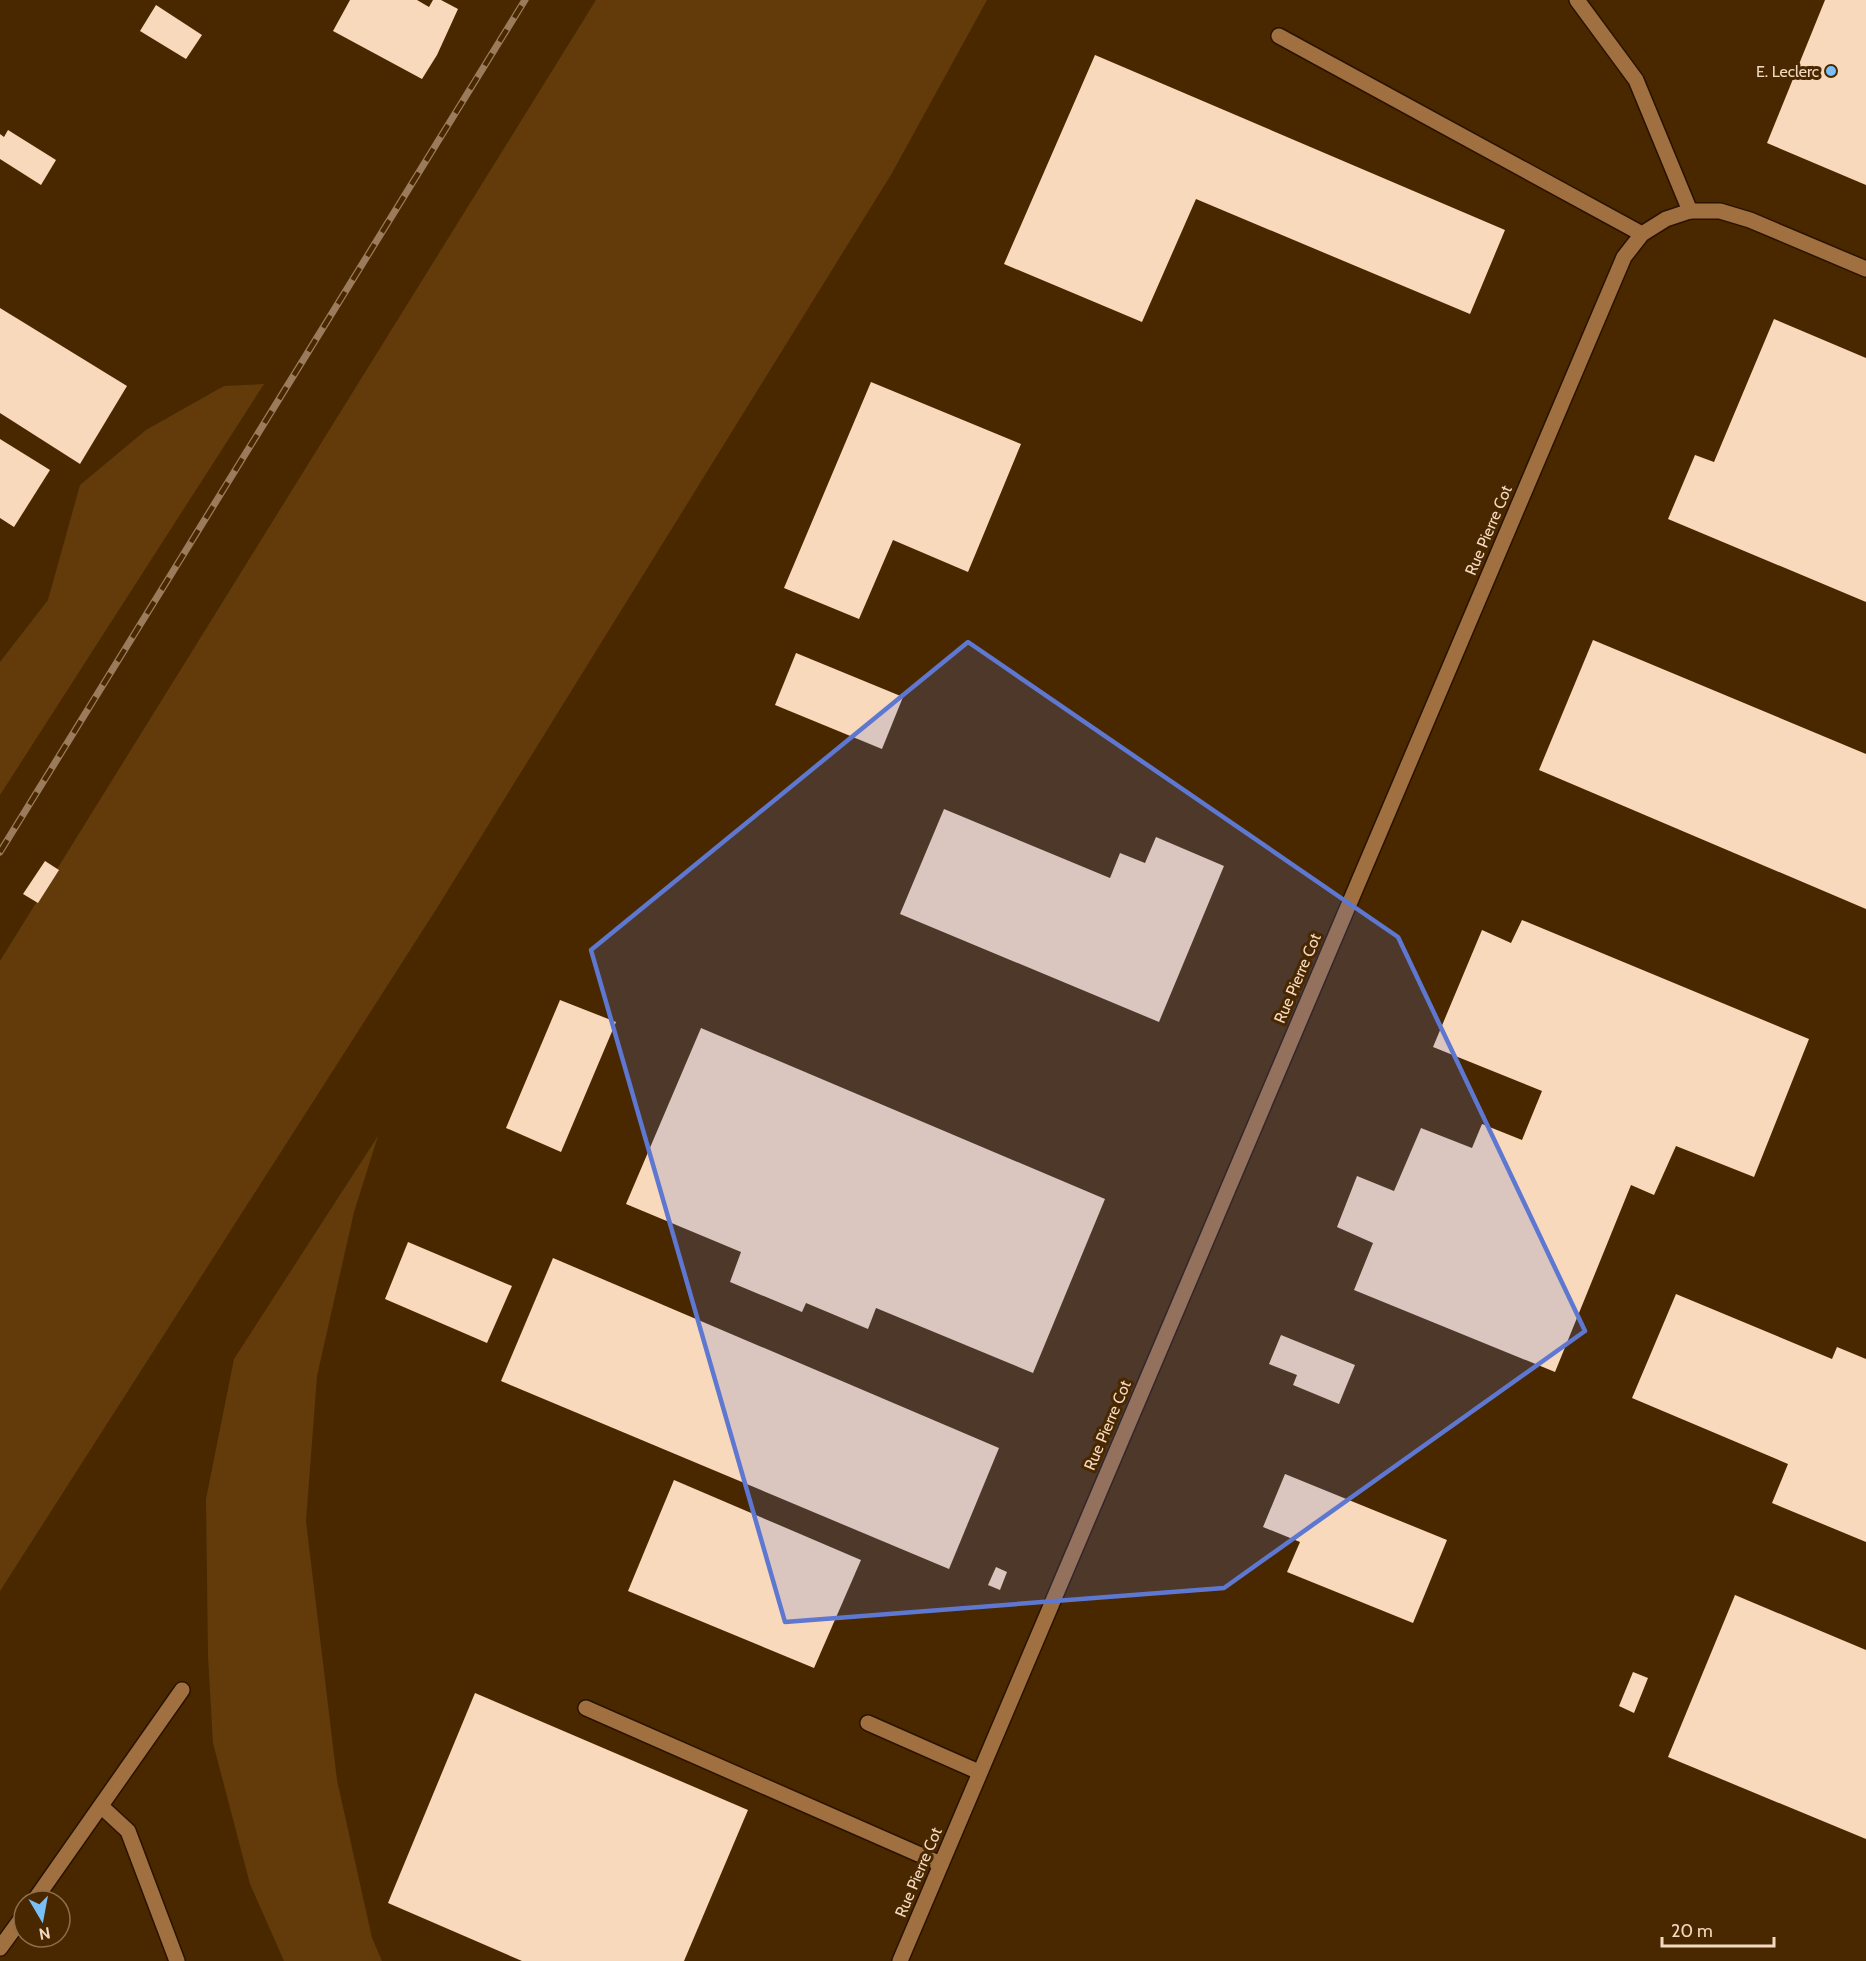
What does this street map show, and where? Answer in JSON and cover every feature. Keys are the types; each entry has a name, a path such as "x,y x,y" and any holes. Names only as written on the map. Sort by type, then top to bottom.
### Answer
{"street":[{"path":"1577,0 1636,80 1690,212"},
{"path":"1279,36 1642,234"},
{"name":"Rue Pierre Cot","path":"900,1961 1624,257 1642,234 1666,219 1690,212 1720,211 1750,220 1866,268"},
{"path":"43,1889 182,1690"},
{"path":"586,1708 941,1864"},
{"path":"868,1724 979,1772"},
{"path":"102,1807 128,1831 177,1961"},
{"path":"0,1948 12,1932"}],"highlighted area":[{"path":"968,642 1398,937 1585,1331 1224,1588 785,1622 591,950"}],"shaded area":[{"path":"596,0 987,0 892,173 435,911 0,1591 0,961"},
{"path":"264,384 0,795 0,662 48,600 80,485 146,430 224,386"},
{"path":"378,1136 354,1212 317,1376 306,1521 337,1780 372,1938 382,1961 284,1961 250,1884 213,1743 208,1656 206,1499 234,1359"}],"building":[{"path":"350,0 417,0 429,7 433,0 441,0 458,9 437,55 422,79 333,31"},
{"name":"E. Leclerc","path":"1825,0 1866,0 1866,185 1767,143"},
{"path":"156,5 202,35 186,59 140,31"},
{"path":"1095,55 1505,230 1470,314 1196,199 1142,322 1004,264"},
{"path":"8,130 56,160 41,185 0,159 0,134 4,137"},
{"path":"0,308 127,386 80,464 0,413"},
{"path":"1774,319 1866,358 1866,602 1668,519 1695,455 1714,462"},
{"path":"871,382 1021,444 968,572 893,540 859,619 784,588"},
{"path":"0,439 50,470 14,527 0,518"},
{"path":"1593,640 1866,754 1866,909 1539,770"},
{"path":"796,653 903,697 882,749 775,705"},
{"path":"944,809 1110,878 1120,853 1145,863 1156,837 1224,866 1159,1022 900,914"},
{"path":"45,861 59,870 38,903 23,894"},
{"path":"1522,920 1809,1039 1754,1177 1676,1146 1654,1195 1631,1185 1555,1372 1354,1290 1373,1243 1337,1227 1357,1176 1394,1191 1421,1128 1472,1148 1482,1124 1522,1140 1542,1091 1433,1047 1482,930 1511,943"},
{"path":"560,1000 616,1022 561,1152 506,1128"},
{"path":"701,1028 1105,1199 1033,1373 876,1308 868,1329 806,1303 802,1312 730,1282 741,1252 626,1204"},
{"path":"408,1242 512,1286 487,1343 385,1299"},
{"path":"553,1258 999,1448 949,1569 501,1381"},
{"path":"1676,1294 1832,1359 1837,1347 1866,1359 1866,1542 1772,1503 1788,1464 1632,1398"},
{"path":"1281,1335 1355,1365 1339,1404 1293,1385 1297,1375 1269,1364"},
{"path":"1285,1474 1447,1540 1413,1623 1287,1572 1300,1542 1263,1527"},
{"path":"674,1480 861,1560 814,1668 628,1591"},
{"path":"996,1567 1007,1572 1000,1590 988,1585"},
{"path":"1735,1595 1866,1650 1866,1839 1668,1757"},
{"path":"1633,1672 1648,1678 1634,1713 1619,1706"},
{"path":"475,1693 748,1810 684,1961 522,1961 388,1903"}],"railway":[{"path":"0,852 525,0"}],"place":[{"name":"E. Leclerc","path":"1831,71"}]}
